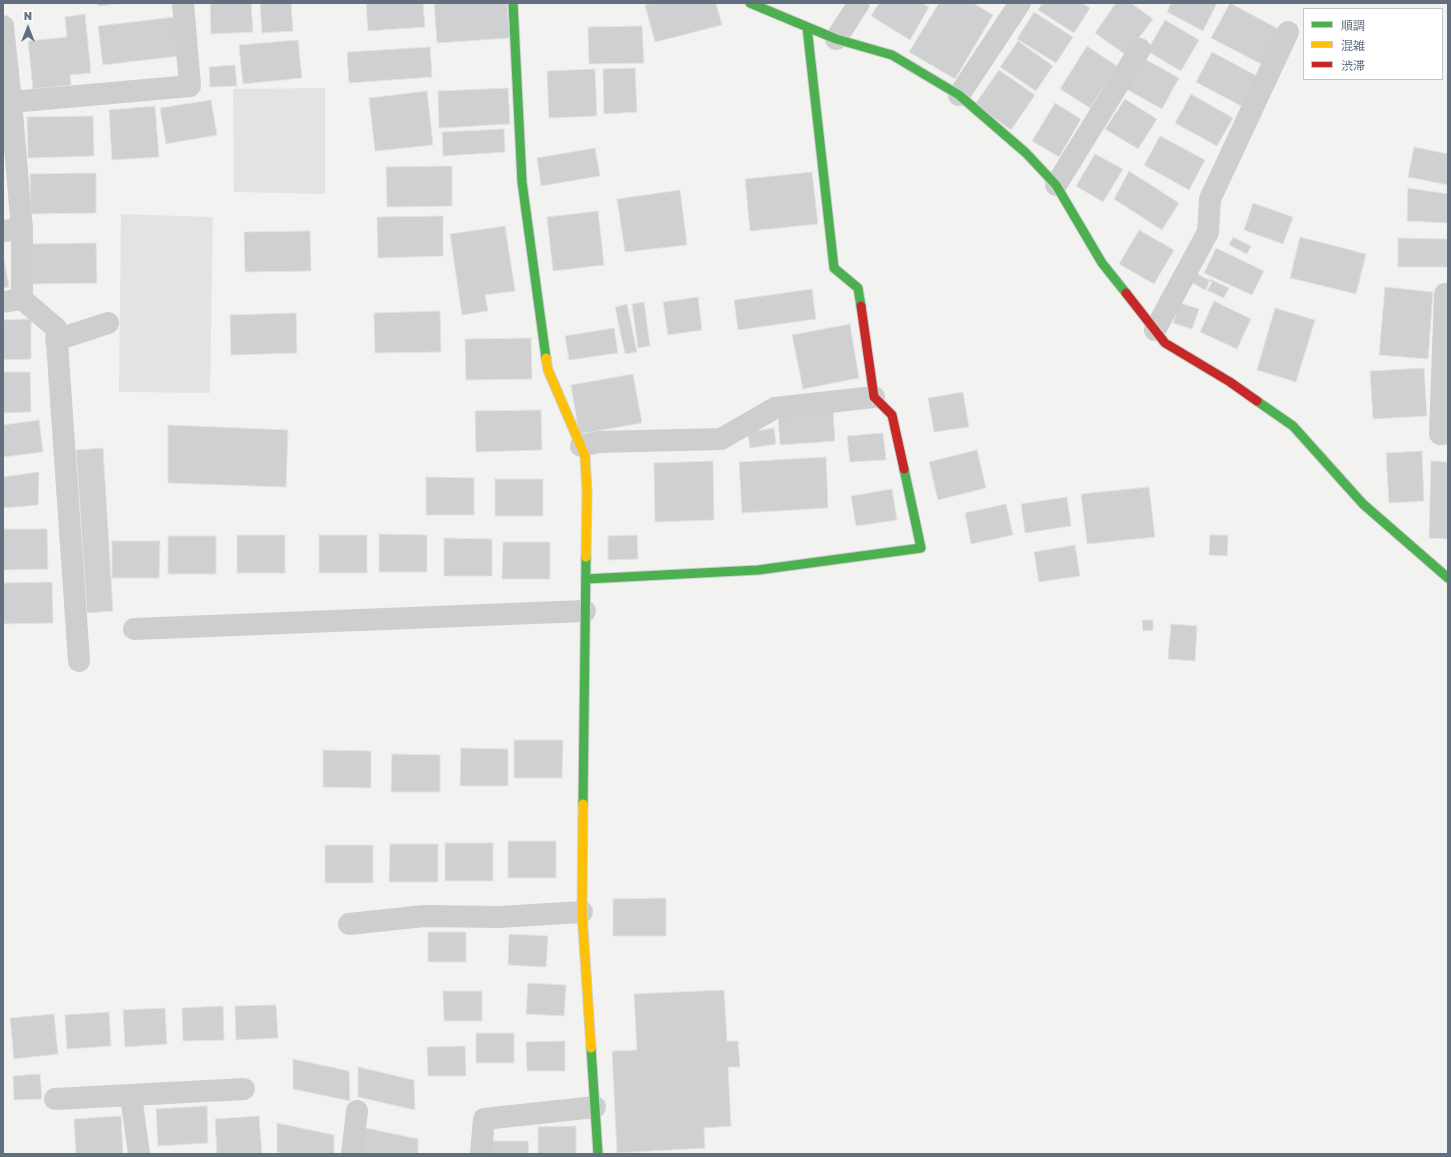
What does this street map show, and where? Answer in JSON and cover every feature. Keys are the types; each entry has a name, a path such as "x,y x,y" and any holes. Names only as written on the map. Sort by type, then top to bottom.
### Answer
{"street":[{"path":"11,102 190,86 183,3"},
{"path":"513,3 522,182 548,370 585,456 587,492 582,912 598,1154"},
{"path":"750,3 836,39 892,55 959,95 1026,153 1056,185 1102,262 1165,343 1230,382 1292,426 1363,504 1448,578"},
{"path":"836,39 860,3"},
{"path":"959,95 1020,3"},
{"path":"3,26 11,102 13,300 56,328 79,661"},
{"path":"586,579 758,570 921,548 892,415 874,396 858,288 834,268 807,27"},
{"path":"1155,330 1208,232 1210,199 1288,32"},
{"path":"1056,185 1140,49"},
{"path":"1448,294 1445,294 1440,434 1448,433"},
{"path":"56,340 108,324"},
{"path":"581,446 598,442 721,439 775,408 874,396"},
{"path":"134,629 585,611"},
{"path":"349,924 424,916 498,918 582,912"},
{"path":"55,1099 244,1089"},
{"path":"131,1096 138,1154"},
{"path":"481,1154 484,1119 595,1107"},
{"path":"352,1154 357,1111"}],"shaded area":[{"path":"325,88 325,194 234,192 233,89"},
{"path":"121,214 213,217 210,393 119,392"}],"building":[{"path":"97,3 128,3 98,6"},
{"path":"210,3 251,3 253,32 211,34"},
{"path":"260,3 291,3 293,31 262,33"},
{"path":"366,3 423,3 425,27 368,31"},
{"path":"434,3 507,3 510,38 437,43"},
{"path":"654,3 716,3 722,25 655,42 645,5"},
{"path":"879,3 922,3 929,7 910,40 871,16"},
{"path":"939,3 973,3 993,15 955,79 909,52"},
{"path":"1042,3 1082,3 1090,8 1074,33 1038,10"},
{"path":"1116,3 1131,3 1153,19 1126,55 1095,33"},
{"path":"1171,3 1217,3 1203,31 1167,12"},
{"path":"1230,3 1282,31 1263,65 1211,38"},
{"path":"1034,12 1073,37 1056,63 1017,39"},
{"path":"85,14 91,73 70,75 71,85 33,89 28,41 67,37 65,17"},
{"path":"175,17 179,56 103,65 98,26"},
{"path":"1165,20 1199,40 1181,71 1147,51"},
{"path":"642,26 644,63 589,64 588,27"},
{"path":"298,40 302,78 243,84 239,45"},
{"path":"1018,41 1053,66 1036,91 1000,67"},
{"path":"1087,46 1117,66 1090,108 1060,89"},
{"path":"430,47 432,77 349,83 347,52"},
{"path":"1212,52 1259,77 1243,107 1196,82"},
{"path":"1143,58 1179,78 1162,109 1126,89"},
{"path":"235,65 237,86 210,87 209,67"},
{"path":"635,68 637,112 604,114 603,69"},
{"path":"595,69 597,116 549,118 547,71"},
{"path":"999,70 1035,95 1011,130 975,104"},
{"path":"508,88 510,124 439,128 438,91"},
{"path":"427,91 433,145 375,151 369,98"},
{"path":"1191,94 1233,118 1217,146 1175,123"},
{"path":"1125,99 1157,119 1138,149 1105,129"},
{"path":"211,100 217,135 166,144 160,108"},
{"path":"1055,103 1081,119 1059,157 1032,141"},
{"path":"155,106 159,157 112,160 109,110"},
{"path":"93,116 94,156 28,158 27,117"},
{"path":"504,129 505,152 443,156 442,132"},
{"path":"1160,136 1205,160 1189,190 1144,165"},
{"path":"1414,147 1448,154 1448,185 1408,177"},
{"path":"595,148 600,176 541,186 537,158"},
{"path":"1095,154 1123,169 1103,202 1076,186"},
{"path":"452,166 452,206 387,207 386,167"},
{"path":"1129,171 1179,203 1162,230 1114,199"},
{"path":"812,172 818,224 750,231 745,179"},
{"path":"96,173 96,213 31,214 30,174"},
{"path":"1408,188 1448,194 1448,223 1407,221"},
{"path":"680,190 687,245 625,252 617,199"},
{"path":"1253,203 1293,217 1283,244 1244,230"},
{"path":"598,211 604,265 553,271 547,217"},
{"path":"443,216 443,256 378,258 377,217"},
{"path":"505,226 515,291 485,295 488,311 462,315 450,234"},
{"path":"1139,230 1174,250 1154,284 1119,264"},
{"path":"310,231 311,271 245,272 244,232"},
{"path":"1233,237 1251,246 1247,254 1229,245"},
{"path":"1300,237 1366,254 1356,294 1290,278"},
{"path":"1398,238 1448,239 1448,267 1398,267"},
{"path":"96,243 97,283 31,284 31,244"},
{"path":"1216,248 1264,271 1252,295 1204,273"},
{"path":"3,254 9,287 3,288"},
{"path":"1194,272 1212,282 1207,291 1189,281"},
{"path":"1210,279 1229,288 1224,298 1206,290"},
{"path":"1385,287 1433,292 1428,359 1379,355"},
{"path":"812,289 816,319 738,330 734,300"},
{"path":"698,297 702,330 668,335 663,302"},
{"path":"1214,301 1251,319 1237,349 1200,332"},
{"path":"644,302 650,346 638,348 632,304"},
{"path":"1180,303 1199,309 1192,329 1173,323"},
{"path":"627,304 637,352 625,354 615,307"},
{"path":"1275,308 1315,320 1296,382 1257,370"},
{"path":"440,311 441,352 375,353 374,313"},
{"path":"296,313 297,353 231,355 230,315"},
{"path":"31,319 31,359 3,360 3,320"},
{"path":"850,324 859,378 803,389 792,335"},
{"path":"614,328 618,353 569,360 565,336"},
{"path":"531,338 532,379 466,380 465,339"},
{"path":"1424,368 1427,416 1373,419 1370,371"},
{"path":"3,372 30,372 31,412 3,413"},
{"path":"633,374 642,423 579,434 571,385"},
{"path":"963,392 969,427 934,432 928,398"},
{"path":"541,410 542,450 476,452 475,411"},
{"path":"833,412 835,441 780,445 778,416"},
{"path":"39,420 43,452 3,457 3,425"},
{"path":"168,425 288,430 286,487 168,483"},
{"path":"774,428 776,444 750,448 748,432"},
{"path":"883,433 886,460 850,462 847,436"},
{"path":"103,448 113,611 87,613 76,450"},
{"path":"977,450 986,488 938,500 929,462"},
{"path":"1422,451 1424,501 1389,503 1386,453"},
{"path":"826,457 828,508 742,513 739,462"},
{"path":"713,461 714,520 655,522 654,463"},
{"path":"1431,461 1448,462 1448,539 1429,538"},
{"path":"39,472 38,505 3,508 3,477"},
{"path":"426,477 474,478 474,515 426,515"},
{"path":"495,479 543,479 543,516 495,516"},
{"path":"1149,487 1155,537 1087,544 1081,494"},
{"path":"892,489 897,520 856,526 851,496"},
{"path":"1067,497 1071,526 1025,533 1021,504"},
{"path":"1006,504 1013,535 971,544 965,513"},
{"path":"3,529 47,529 48,569 3,570"},
{"path":"379,534 427,535 427,572 379,572"},
{"path":"237,535 285,535 285,573 237,573"},
{"path":"319,535 367,535 367,573 319,573"},
{"path":"637,535 638,559 608,560 608,536"},
{"path":"1210,535 1228,535 1227,556 1209,555"},
{"path":"168,536 216,536 216,574 168,574"},
{"path":"444,538 492,539 492,576 444,576"},
{"path":"112,541 160,541 159,578 112,578"},
{"path":"503,542 550,542 550,579 502,579"},
{"path":"1075,545 1080,576 1039,582 1034,552"},
{"path":"52,582 53,623 3,624 3,583"},
{"path":"1142,620 1153,620 1153,630 1143,631"},
{"path":"1171,624 1197,626 1195,661 1168,659"},
{"path":"514,740 563,740 562,778 514,778"},
{"path":"461,748 508,749 508,786 460,786"},
{"path":"323,750 371,751 371,788 323,787"},
{"path":"392,754 440,755 440,792 391,792"},
{"path":"508,841 556,841 556,878 508,878"},
{"path":"445,843 493,843 493,881 445,881"},
{"path":"390,844 438,844 438,882 389,882"},
{"path":"325,845 373,845 373,883 325,883"},
{"path":"666,898 666,936 613,936 613,899"},
{"path":"428,932 466,932 466,962 428,962"},
{"path":"509,934 548,936 546,967 508,965"},
{"path":"528,983 566,985 564,1016 526,1014"},
{"path":"724,990 727,1041 738,1041 740,1067 728,1067 731,1126 704,1128 705,1148 617,1153 612,1051 637,1050 634,994"},
{"path":"443,991 482,991 482,1021 444,1021"},
{"path":"276,1005 278,1038 236,1040 235,1006"},
{"path":"223,1006 224,1040 183,1041 182,1008"},
{"path":"165,1008 167,1044 125,1047 123,1010"},
{"path":"109,1012 111,1046 67,1049 65,1015"},
{"path":"54,1014 58,1054 14,1059 10,1018"},
{"path":"476,1033 514,1033 514,1063 476,1063"},
{"path":"565,1041 565,1071 527,1071 526,1042"},
{"path":"465,1046 466,1076 428,1076 427,1047"},
{"path":"293,1059 349,1071 350,1101 293,1089"},
{"path":"358,1067 414,1080 415,1110 358,1097"},
{"path":"40,1074 42,1099 14,1100 13,1076"},
{"path":"207,1106 208,1143 158,1146 156,1109"},
{"path":"121,1116 123,1154 76,1154 74,1119"},
{"path":"259,1116 262,1154 217,1154 215,1119"},
{"path":"277,1123 334,1135 334,1154 286,1154 277,1152"},
{"path":"576,1126 576,1154 538,1154 538,1127"},
{"path":"361,1127 418,1139 418,1154 362,1154"},
{"path":"490,1141 528,1141 529,1154 491,1154"}],"traffic: fast":[{"path":"513,3 522,182 546,358"},
{"path":"750,3 836,39 892,55 959,95 1026,153 1056,185 1102,263 1126,293"},
{"path":"807,27 834,268 858,288 861,306"},
{"path":"1257,401 1293,426 1363,504 1448,578"},
{"path":"586,579 758,570 921,548 904,469"},
{"path":"583,804 586,557"},
{"path":"591,1048 598,1154"}],"traffic: slow":[{"path":"546,358 548,370 585,456 587,492 586,557"},
{"path":"583,804 582,912 591,1048"}],"traffic: jam":[{"path":"1126,293 1165,343 1230,382 1257,401"},
{"path":"861,306 874,397 892,415 904,469"}]}
